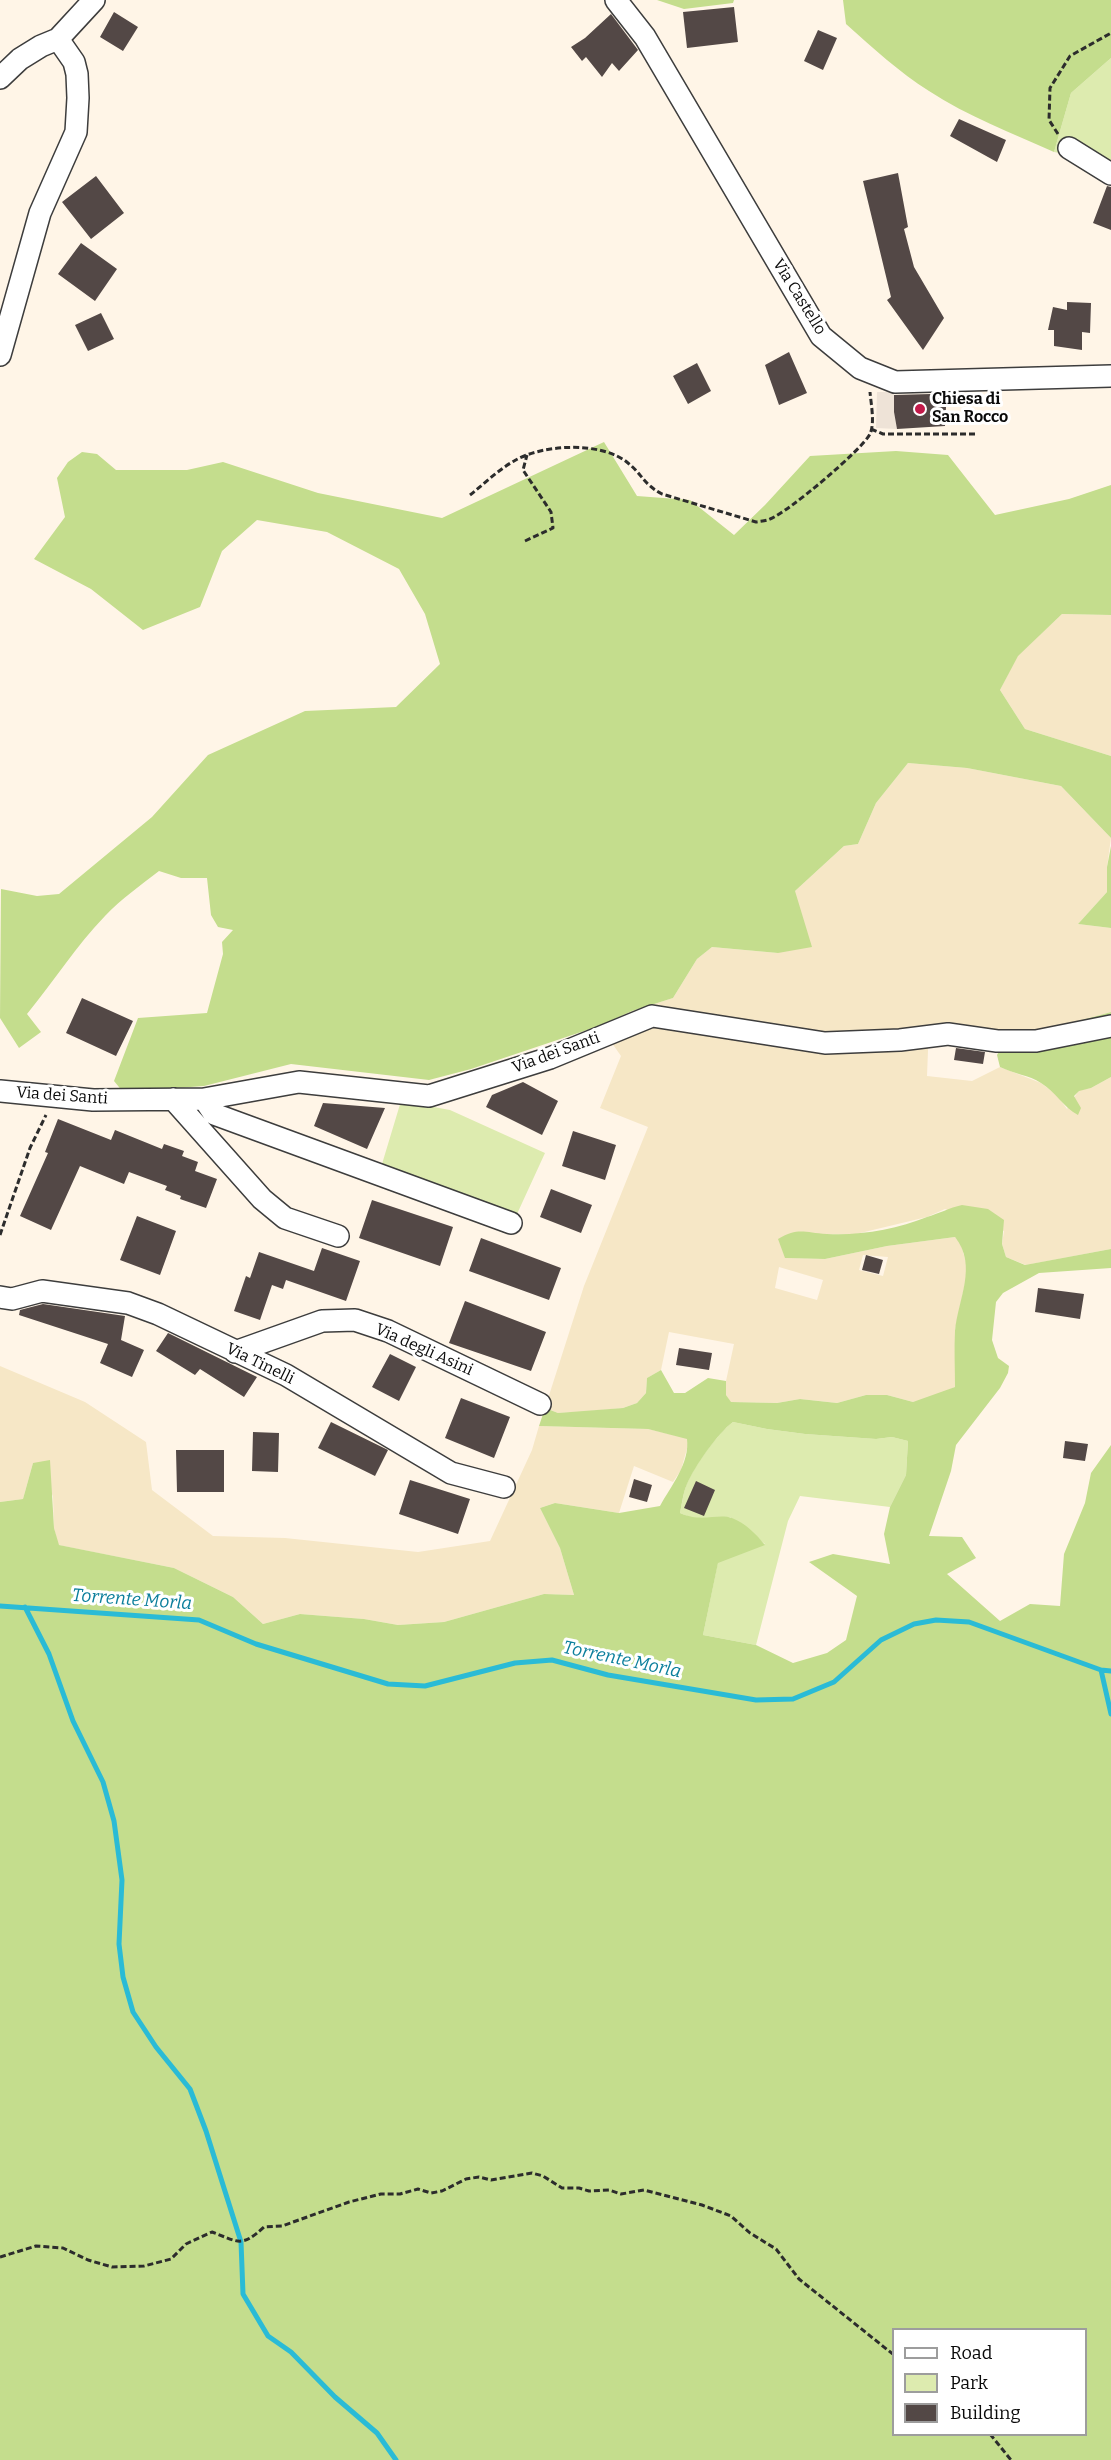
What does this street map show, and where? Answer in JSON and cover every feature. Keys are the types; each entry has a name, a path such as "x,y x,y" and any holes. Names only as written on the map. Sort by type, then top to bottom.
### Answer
{"street":[{"path":"0,78 20,59 58,39 94,0"},
{"name":"Via Castello","path":"616,0 645,37 821,336 860,368 895,382 1111,376"},
{"path":"0,355 40,213 75,132 78,98 77,74 74,62 58,39"},
{"path":"1069,148 1111,174"},
{"name":"Via dei Santi","path":"0,1091 93,1100 204,1099 299,1082 429,1096 550,1058 652,1016 825,1043 900,1040 948,1034 998,1041 1036,1041 1111,1026"},
{"path":"173,1099 262,1199 285,1218 338,1236"},
{"path":"204,1099 214,1114 511,1223"},
{"name":"Via Tinelli","path":"0,1297 12,1299 42,1291 128,1303 158,1314 286,1375 451,1473 504,1486"},
{"name":"Via degli Asini","path":"236,1352 322,1321 355,1320 388,1331 540,1404"}],"path":[{"path":"1069,148 1048,120 1050,87 1070,56 1111,33"},
{"path":"470,495 513,461 527,455 576,447 601,450 628,462 648,486 662,494 756,522 770,519 784,512 846,460 868,436 871,429 870,372"},
{"path":"871,429 884,434 975,434"},
{"path":"525,541 553,528 551,512 523,470 527,455"},
{"path":"0,1235 30,1148 54,1097"},
{"path":"0,2257 36,2246 63,2248 88,2260 112,2267 144,2266 171,2259 186,2244 212,2232 241,2242 251,2240 264,2227 282,2226 349,2202 381,2194 400,2194 418,2189 431,2193 441,2191 466,2179 479,2177 491,2180 532,2173 543,2176 562,2188 579,2188 589,2191 609,2190 621,2194 644,2190 686,2200 731,2216 750,2233 776,2249 799,2279 892,2353"},
{"path":"992,2436 1011,2460"}],"shaded area":[{"path":"877,392 894,392 897,429 876,428"},
{"path":"1062,614 1111,615 1111,756 1025,729 1000,690 1017,656"},
{"path":"908,763 967,768 1061,786 1111,838 1107,867 1107,892 1078,924 1111,928 1111,1012 1053,1028 1010,1032 929,1025 927,1076 972,1081 1000,1067 1041,1083 1057,1095 1067,1109 1079,1090 1091,1088 1111,1077 1111,1249 1026,1265 1006,1257 1002,1244 1004,1231 945,1209 927,1217 856,1234 826,1234 786,1258 825,1259 887,1246 955,1237 961,1244 966,1263 966,1279 955,1330 955,1387 928,1399 913,1402 887,1395 866,1395 837,1403 800,1399 777,1403 730,1402 726,1395 726,1381 734,1344 669,1332 661,1370 647,1378 646,1393 637,1403 623,1408 581,1412 558,1413 545,1408 584,1286 648,1127 600,1108 621,1056 600,1026 632,1011 673,998 697,959 712,947 778,953 795,891 844,846 858,844 876,803","holes":["863,1255 888,1257 883,1276 859,1270","779,1267 823,1280 817,1300 775,1288"]},
{"path":"0,1366 85,1402 146,1442 152,1490 213,1536 285,1538 418,1552 490,1541 532,1450 539,1426 648,1429 687,1438 688,1445 681,1470 673,1482 634,1466 619,1513 555,1503 540,1508 560,1548 574,1595 544,1594 444,1622 398,1625 364,1619 300,1614 263,1624 233,1597 174,1568 58,1545 54,1528 53,1496 33,1463 23,1499 0,1502"}],"green space":[{"path":"657,0 734,0 733,3 684,9"},
{"path":"843,0 1111,0 1111,58 1071,93 1054,152 974,116 918,84 846,24"},
{"path":"1111,58 1111,163 1054,152 1071,93"},
{"path":"604,442 637,496 690,500 734,535 810,456 896,451 948,455 995,515 1069,499 1111,485 1111,615 1062,614 1018,656 1000,690 1025,729 1111,756 1111,838 1061,786 967,768 908,763 876,803 858,844 844,846 795,891 812,947 778,953 712,947 697,959 673,998 632,1011 599,1026 471,1069 429,1080 291,1064 204,1086 123,1092 114,1081 138,1018 207,1013 223,954 222,942 233,930 218,927 211,915 207,878 181,878 159,871 111,910 75,951 27,1014 41,1032 19,1048 0,1018 1,889 37,896 59,894 152,817 208,755 305,711 396,707 440,664 425,614 399,569 327,532 257,520 222,551 200,607 143,630 91,589 34,559 65,517 57,478 68,462 82,452 97,454 116,470 187,470 223,462 318,493 442,518"},
{"path":"1111,846 1111,928 1078,924 1107,892 1107,867"},
{"path":"1111,1012 1111,1077 1091,1088 1079,1091 1074,1096 1081,1108 1078,1115 1041,1083 1000,1067 997,1055 1010,1032 1053,1028"},
{"path":"401,1101 450,1110 545,1153 517,1214 382,1164"},
{"path":"962,1205 988,1209 1004,1220 1002,1244 1006,1257 1025,1265 1111,1249 1111,1268 1039,1273 1003,1293 996,1302 992,1340 998,1358 1009,1366 1008,1373 1000,1388 956,1445 951,1471 929,1536 962,1537 976,1558 947,1574 1000,1621 1030,1604 1060,1606 1064,1554 1085,1503 1091,1473 1111,1445 1111,2460 0,2460 0,1502 23,1499 33,1463 50,1460 54,1528 59,1545 174,1568 233,1597 263,1624 300,1614 364,1619 398,1625 444,1622 544,1594 574,1595 560,1548 540,1508 555,1503 619,1513 660,1506 683,1465 687,1439 648,1429 539,1426 545,1408 558,1413 623,1408 637,1403 646,1393 647,1378 661,1370 674,1393 685,1393 708,1378 726,1381 726,1395 731,1402 777,1403 800,1399 837,1403 866,1395 887,1395 913,1402 955,1387 955,1331 966,1271 962,1248 955,1237 887,1246 825,1259 785,1258 778,1239 797,1232 852,1234 878,1231","holes":["733,1422 767,1429 876,1439 892,1437 908,1441 906,1475 890,1507 884,1534 890,1564 833,1554 809,1562 857,1596 846,1640 827,1653 793,1663 756,1645 703,1635 718,1563 765,1545 750,1529 732,1518 702,1518 680,1513 686,1487 695,1468 727,1427"]},
{"path":"733,1422 805,1434 876,1439 892,1437 908,1441 906,1475 890,1507 800,1496 788,1521 756,1645 703,1635 718,1562 765,1544 730,1517 695,1519 680,1513 689,1478 713,1442"}],"building":[{"path":"734,7 738,42 687,48 683,12"},
{"path":"114,12 138,27 123,51 100,37"},
{"path":"611,14 638,50 619,71 612,63 602,77 586,57 582,61 571,47 585,38"},
{"path":"818,30 837,38 823,70 804,61"},
{"path":"959,119 1006,140 997,162 950,136"},
{"path":"898,173 908,227 904,229 914,267 944,318 923,350 887,300 891,297 863,181"},
{"path":"96,176 124,213 91,239 62,202"},
{"path":"1107,186 1111,187 1111,230 1093,223"},
{"path":"81,243 117,269 95,301 58,274"},
{"path":"1067,302 1091,303 1090,333 1082,332 1082,350 1054,346 1054,330 1048,330 1053,307 1067,310"},
{"path":"101,313 114,339 88,351 75,325"},
{"path":"789,352 807,393 779,405 765,365"},
{"path":"697,363 711,391 688,404 673,376"},
{"name":"Chiesa di San Rocco","path":"894,395 939,395 938,407 946,407 945,426 897,429"},
{"path":"82,998 133,1021 116,1056 66,1033"},
{"path":"956,1048 985,1052 983,1064 954,1060"},
{"path":"523,1082 558,1101 542,1135 486,1107 492,1095"},
{"path":"323,1103 385,1108 367,1149 314,1126"},
{"path":"58,1119 111,1140 115,1130 162,1149 164,1144 184,1151 182,1156 198,1162 195,1171 217,1179 206,1208 180,1199 181,1196 165,1190 167,1186 129,1172 124,1184 80,1166 51,1230 20,1216 48,1153 45,1152"},
{"path":"573,1131 616,1145 605,1180 562,1166"},
{"path":"551,1189 592,1205 581,1233 540,1217"},
{"path":"372,1200 453,1227 440,1266 359,1238"},
{"path":"137,1216 176,1231 160,1275 120,1260"},
{"path":"481,1238 561,1268 549,1300 469,1271"},
{"path":"322,1248 360,1261 346,1301 286,1280 283,1289 272,1285 260,1320 234,1311 246,1276 250,1278 259,1252 314,1271"},
{"path":"866,1255 883,1260 879,1274 862,1270"},
{"path":"1038,1288 1084,1294 1080,1319 1035,1312"},
{"path":"465,1301 546,1332 531,1371 449,1343"},
{"path":"43,1304 125,1316 121,1340 144,1350 132,1377 100,1363 108,1344 19,1315 20,1310"},
{"path":"168,1333 257,1377 244,1397 200,1369 195,1375 156,1351"},
{"path":"679,1348 712,1353 709,1370 676,1365"},
{"path":"390,1354 416,1367 399,1401 372,1387"},
{"path":"461,1398 510,1417 494,1458 445,1438"},
{"path":"331,1422 388,1450 375,1476 318,1448"},
{"path":"253,1432 279,1433 278,1472 252,1471"},
{"path":"1065,1441 1088,1444 1085,1461 1063,1458"},
{"path":"176,1450 224,1450 224,1492 177,1492"},
{"path":"634,1479 652,1485 647,1502 629,1497"},
{"path":"410,1480 470,1499 458,1534 399,1514"},
{"path":"696,1481 715,1490 704,1516 684,1508"}],"waterway":[{"name":"Torrente Morla","path":"0,1606 199,1620 256,1644 388,1684 425,1686 515,1663 552,1660 608,1675 756,1700 793,1699 834,1682 881,1640 914,1624 936,1620 969,1622 1101,1670 1111,1671"},
{"path":"25,1607 49,1654 73,1721 103,1782 114,1821 122,1880 119,1944 123,1977 133,2012 156,2047 190,2089 206,2131 241,2242 243,2294 268,2336 291,2352 335,2397 377,2433 396,2460"},
{"path":"1101,1670 1111,1714"}],"place":[{"name":"Chiesa di San Rocco","path":"920,409"}]}
